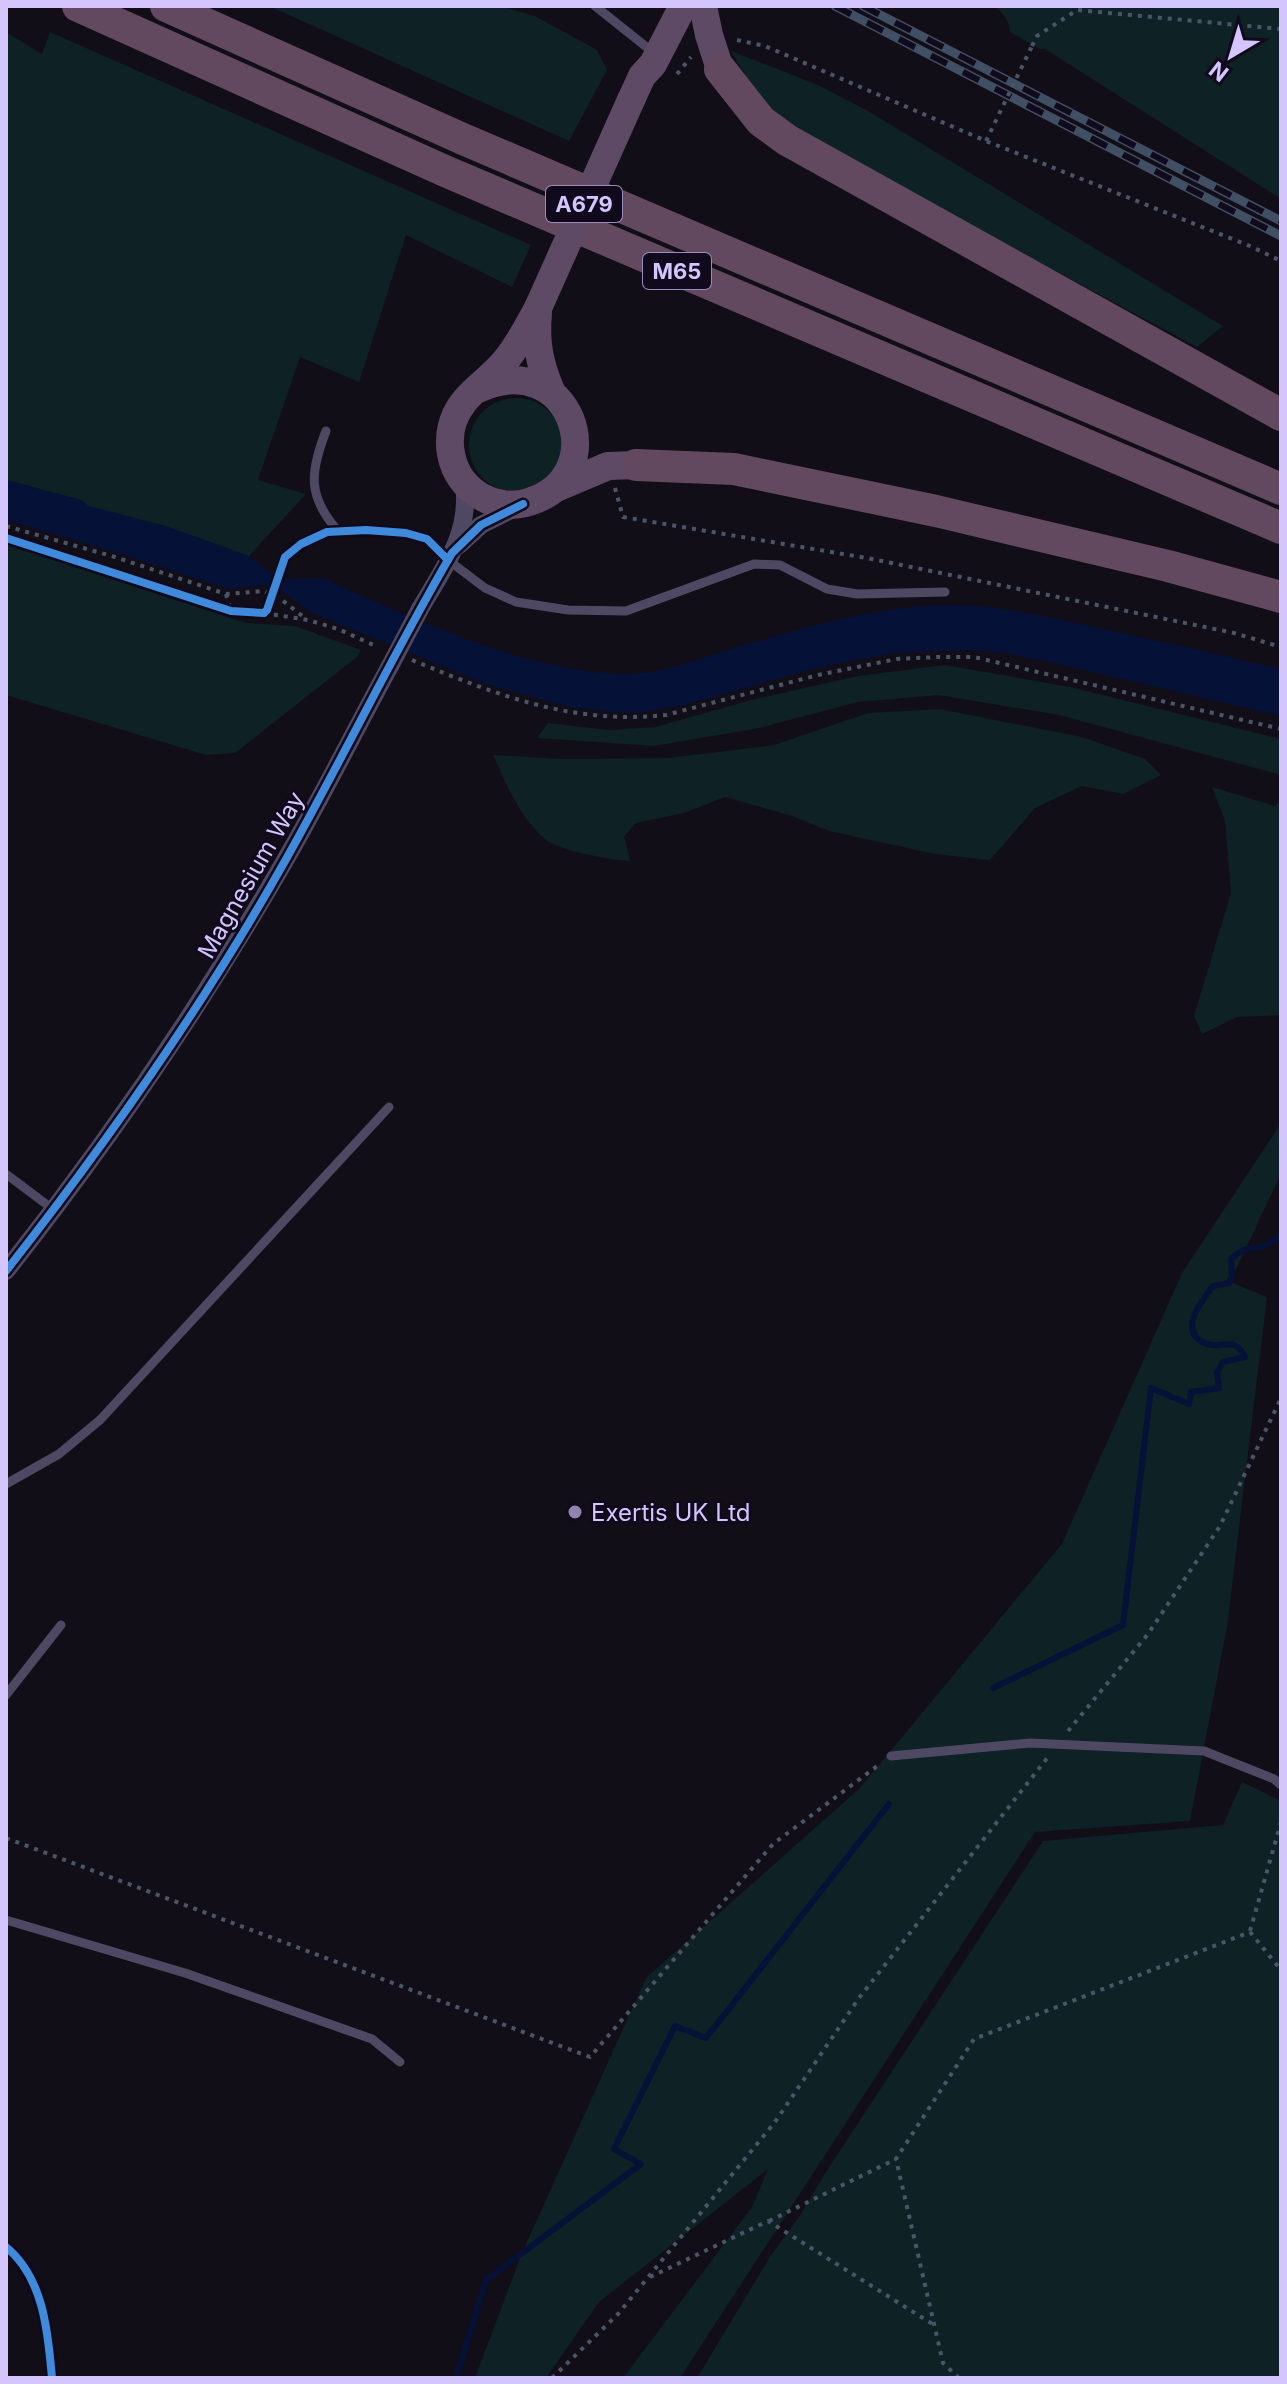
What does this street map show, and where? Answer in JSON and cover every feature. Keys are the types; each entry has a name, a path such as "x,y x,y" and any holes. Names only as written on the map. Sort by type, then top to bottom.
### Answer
{"highway":[{"name":"M65","path":"78,6 445,171 1281,528"},
{"name":"M65","path":"166,6 521,164 1281,489"},
{"name":"A679","path":"464,483 452,462 450,430 464,401 507,359 538,308 644,70 668,6"},
{"name":"A679","path":"644,70 683,6"},
{"path":"703,6 721,37 720,69 761,121 787,140 1281,415"},
{"name":"A679","path":"538,308 537,347 543,372 552,393 567,410 575,430 572,462 555,489"},
{"path":"476,390 495,381 515,379 535,383 552,393"},
{"path":"464,483 488,500 506,505 540,499 555,489 608,466 624,473 734,469 889,501 1168,566 1281,597"}],"street":[{"name":"Magnesium Way","path":"6,1271 133,1102 219,971 285,862 392,657 450,556 465,517 464,483"},
{"name":"Magnesium Way","path":"450,556 481,525 523,504"}],"lane":[{"path":"595,6 644,70"},
{"path":"326,431 316,455 312,484 327,519 338,531"},
{"path":"285,557 301,544 327,532 366,530 406,533 427,539 485,588 516,602 568,610 626,611 754,564 780,565 827,589 857,594 945,592"},
{"path":"6,1484 59,1454 100,1420 389,1107"},
{"path":"6,1174 54,1210"},
{"path":"6,1695 61,1625"},
{"path":"891,1756 1030,1743 1204,1751 1274,1779 1281,1785"},
{"path":"6,1920 185,1973 372,2039 400,2062"}],"path":[{"path":"986,141 1037,36 1084,6"},
{"path":"1077,8 1281,29"},
{"path":"674,78 721,37 765,46 986,141 1281,261"},
{"path":"623,517 624,473"},
{"path":"6,526 115,557 226,594 264,591 308,620"},
{"path":"226,594 231,611"},
{"path":"264,613 308,620 338,629 392,657 547,708 581,715 666,715 818,675 897,659 974,657 1281,729"},
{"path":"552,2378 618,2314 775,2122 859,1998 1057,1744 1148,1634 1220,1526 1281,1398"},
{"path":"6,1838 590,2057 773,1844 891,1756"},
{"path":"1250,1932 1281,1822"},
{"path":"648,2278 896,2159 974,2039 1250,1932"},
{"path":"1250,1932 1281,1970"},
{"path":"896,2159 943,2363 959,2378"},
{"path":"768,2221 934,2325"}],"green space":[{"path":"269,6 499,6 535,16 597,50 607,70 569,141"},
{"path":"993,6 1281,6 1281,199 1045,49 1010,32 1005,17"},
{"path":"6,32 42,54 50,32 531,245 512,287 406,235 359,382 300,357 258,480 306,494 249,556 165,526 6,480"},
{"path":"731,51 818,85 868,111 1223,326 1197,347 855,163 779,119 753,89"},
{"path":"516,398 534,402 549,412 559,427 563,445 559,463 549,478 534,488 516,492 498,488 483,478 473,463 469,445 473,427 483,412 498,402"},
{"path":"6,544 246,623 295,626 361,650 357,657 235,753 206,755 6,695"},
{"path":"945,665 1070,687 1281,739 1281,775 1059,715 939,695 858,702 759,728 654,746 537,738 548,723 609,730 655,727 755,699 858,676"},
{"path":"940,709 1082,737 1145,759 1161,775 1123,794 1082,786 1035,808 990,860 935,854 829,831 792,816 725,797 684,813 636,823 624,837 630,861 574,851 546,840 521,812 493,755 562,759 669,758 774,745 868,713"},
{"path":"1212,787 1275,806 1281,800 1281,1015 1237,1017 1202,1034 1194,1016 1231,893 1225,821"},
{"path":"1281,1123 1281,1174 1230,1282 1267,1297 1227,1627 1190,1821 1035,1832 680,2378 623,2378 752,2207 768,2169 599,2302 546,2378 475,2378 522,2253 646,1978 859,1789 1062,1544 1182,1273"},
{"path":"1242,1782 1281,1801 1281,2378 697,2378 771,2255 799,2217 1043,1841 1223,1825"}],"water":[{"path":"6,480 165,526 249,556 271,573 288,579 324,578 450,633 574,670 614,674 650,672 842,619 922,606 968,606 1043,616 1281,669 1281,716 1054,663 971,650 894,653 821,667 684,705 643,712 570,707 486,684 312,613 280,590 262,585 229,589 6,520"}],"waterway":[{"path":"993,1688 1123,1625 1151,1388 1189,1404 1191,1392 1219,1388 1217,1373 1223,1362 1245,1357 1232,1344 1213,1345 1198,1339 1193,1332 1194,1316 1213,1286 1229,1283 1232,1276 1231,1259 1244,1250 1267,1245 1281,1234"},
{"path":"456,2378 486,2280 641,2164 614,2149 675,2026 706,2038 889,1804"}],"railway":[{"path":"835,6 1281,236"},
{"path":"863,6 1281,221"}],"cycle path":[{"path":"6,1271 118,1122 222,968 285,861 452,553 481,525 523,504"},
{"path":"6,538 231,611 264,613 285,557 301,544 327,532 366,530 406,533 427,539 448,560"},
{"path":"6,2247 29,2274 42,2307 52,2378"}],"place":[{"name":"Exertis UK Ltd","path":"575,1512"}]}
